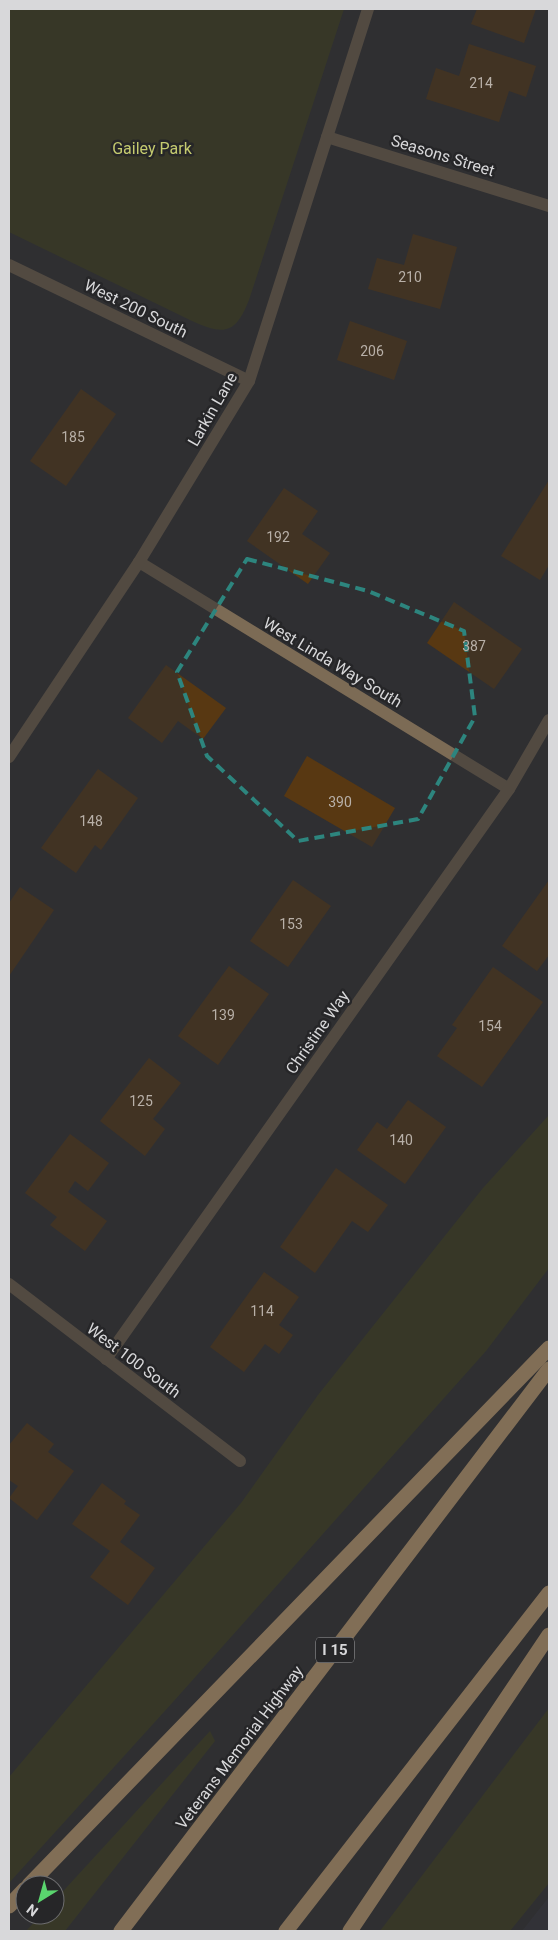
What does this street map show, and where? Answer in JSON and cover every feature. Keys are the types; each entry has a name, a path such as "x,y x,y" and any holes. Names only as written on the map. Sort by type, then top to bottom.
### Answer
{"highway":[{"path":"39,1875 549,1348"},
{"name":"Veterans Memorial Highway","path":"121,1931 549,1368"},
{"path":"286,1931 549,1593"},
{"path":"350,1931 549,1635"}],"street":[{"name":"Larkin Lane","path":"9,757 139,562 249,381 368,9"},
{"name":"Seasons Street","path":"328,137 549,206"},
{"name":"West 200 South","path":"9,264 249,381"},
{"name":"West Linda Way South","path":"139,562 509,789"},
{"name":"Christine Way","path":"106,1359 509,789 549,720"},
{"name":"West 100 South","path":"9,1284 240,1462"}],"highlighted area":[{"path":"247,559 368,591 464,631 475,717 418,819 298,841 207,756 177,672"}],"shaded area":[{"path":"549,1897 549,1931 522,1931"}],"green space":[{"name":"Gailey Park","path":"9,9 344,9 249,300 244,312 233,326 220,330 203,326 9,232"},
{"path":"549,1115 549,1268 486,1351 9,1883 9,1777 241,1503 318,1395 483,1188"},
{"path":"549,1708 549,1883 510,1931 380,1931"},
{"path":"210,1731 215,1741 65,1931 26,1931 32,1925 65,1925 65,1889"}],"building":[{"path":"477,9 536,9 524,43 471,24"},
{"path":"469,44 536,66 526,97 509,91 499,122 426,99 436,68 459,76"},
{"path":"413,234 457,247 440,309 368,289 377,258 404,265"},
{"path":"350,321 407,341 394,380 337,360"},
{"path":"81,389 116,414 66,486 30,461"},
{"path":"549,480 549,565 540,580 501,556"},
{"path":"284,488 318,511 302,534 330,553 308,584 247,541"},
{"path":"454,602 522,649 494,689 427,643"},
{"path":"166,665 226,708 203,739 178,721 162,743 128,718"},
{"path":"307,756 395,808 372,847 284,796"},
{"path":"98,769 138,798 101,850 95,845 76,873 41,848"},
{"path":"293,880 331,906 288,967 250,941"},
{"path":"549,880 549,955 537,971 502,946"},
{"path":"20,887 54,910 9,976 9,903"},
{"path":"229,966 269,994 218,1065 178,1036"},
{"path":"493,967 543,1002 482,1087 437,1056 457,1028 452,1025"},
{"path":"149,1058 181,1083 153,1119 165,1129 145,1156 100,1121"},
{"path":"408,1100 446,1127 405,1184 357,1150 377,1122 387,1129"},
{"path":"70,1134 109,1163 88,1191 75,1181 68,1192 107,1221 85,1251 50,1225 57,1217 25,1193"},
{"path":"336,1168 388,1205 368,1232 352,1221 315,1273 280,1247"},
{"path":"264,1272 299,1297 279,1325 293,1335 279,1354 265,1344 244,1372 210,1347"},
{"path":"27,1423 54,1444 48,1452 74,1471 37,1520 9,1498 18,1486 9,1480 9,1445"},
{"path":"102,1483 126,1501 124,1504 140,1515 120,1542 155,1568 128,1605 90,1577 110,1551 72,1524"}]}
